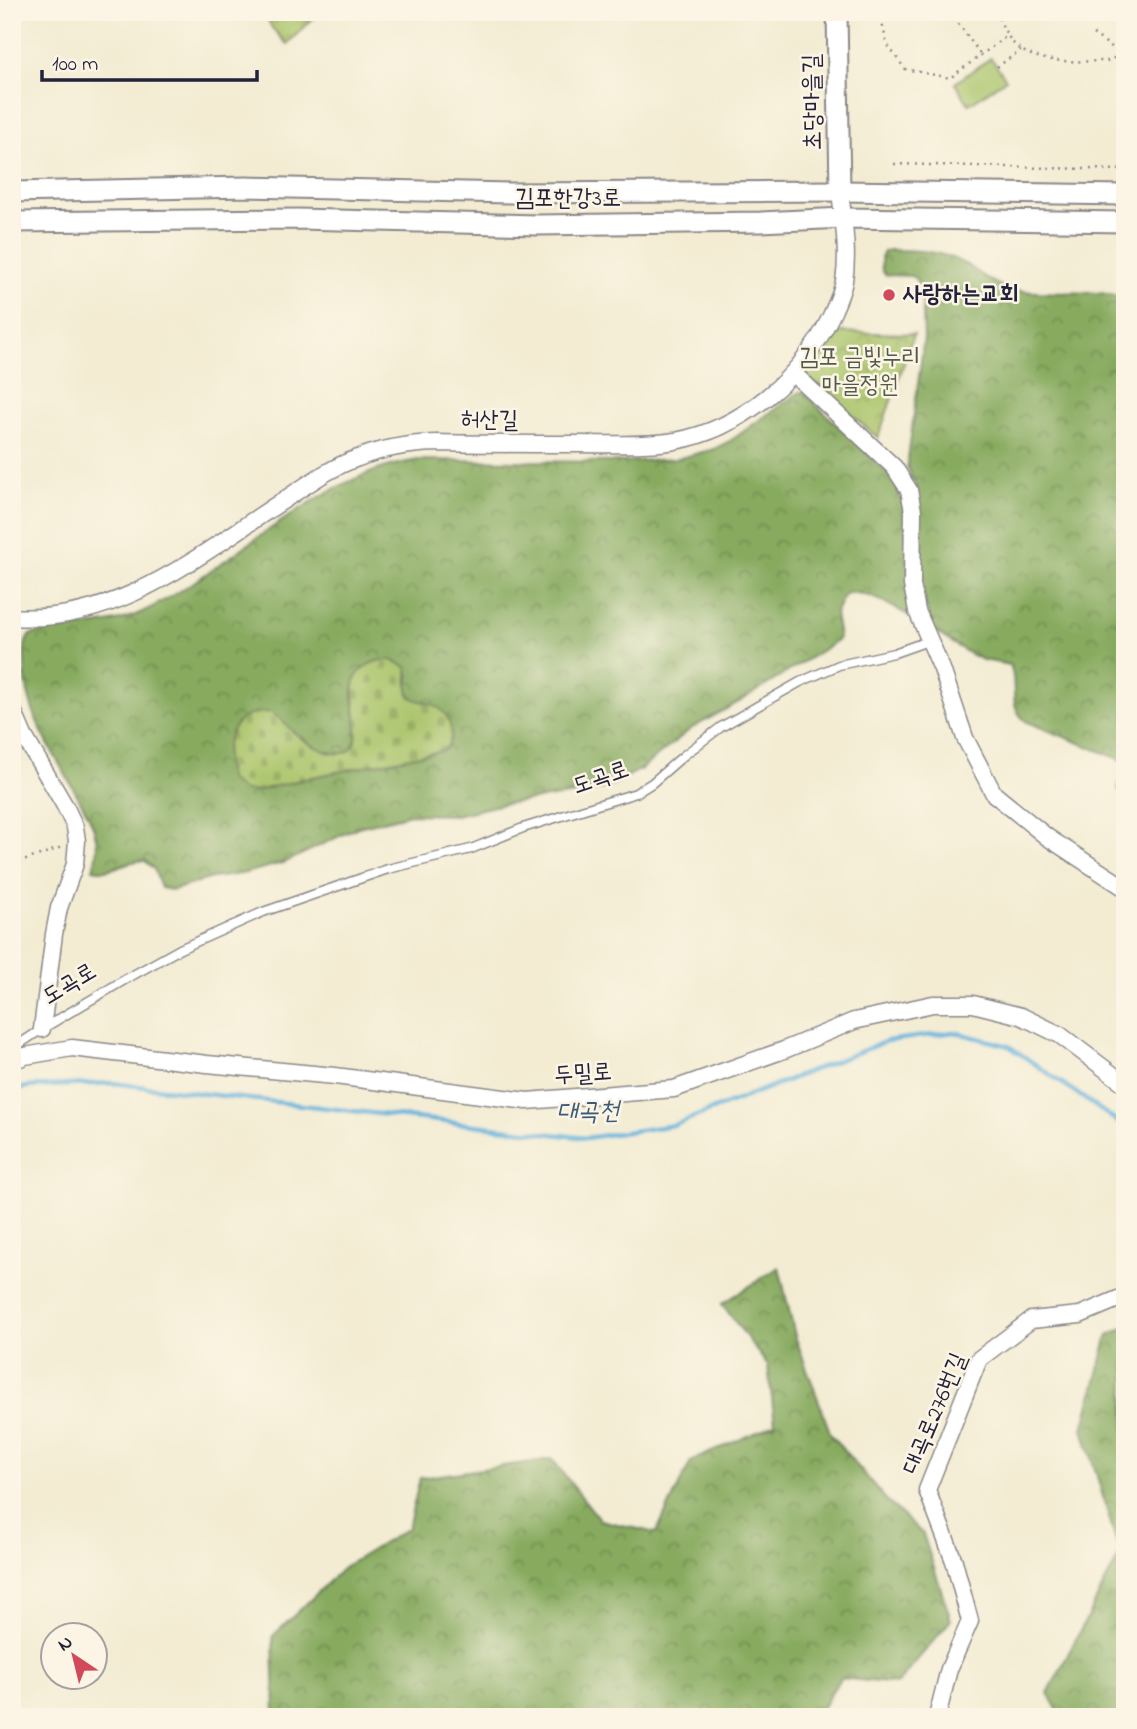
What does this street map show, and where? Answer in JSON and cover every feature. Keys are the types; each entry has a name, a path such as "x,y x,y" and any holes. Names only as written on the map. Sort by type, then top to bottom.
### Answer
{"street":[{"name":"초당마을길","path":"837,12 840,191"},
{"name":"김포한강3로","path":"12,192 246,187 510,192 840,191 1125,195"},
{"name":"허산길","path":"12,617 74,614 128,597 178,570 325,474 374,452 425,444 642,444 677,440 730,422 748,411 793,373 825,328 841,294 845,268 840,191"},
{"name":"김포한강3로","path":"12,222 298,219 537,225 761,222 843,218 1125,222"},
{"path":"793,373 904,479 912,502 912,585 918,611 942,669 965,738 994,794 1047,837 1125,888"},
{"path":"12,708 24,736 75,827 77,841 75,864 54,934 41,1028"},
{"name":"두밀로","path":"12,1061 25,1056 72,1048 207,1065 335,1076 527,1101 674,1089 784,1050 854,1021 933,1004 973,1004 1021,1016 1060,1035 1125,1084"},
{"name":"대곡로276번길","path":"937,1717 949,1669 970,1621 954,1561 927,1490 979,1360 1031,1320 1080,1315 1125,1296"}],"lane":[{"name":"도곡로","path":"12,1049 41,1028 180,949 263,912 388,869 471,849 523,828 636,793 721,727 800,682 839,665 894,653 929,641"}],"path":[{"path":"950,12 981,55"},
{"path":"996,12 1007,36 1021,50 1057,62 1108,61 1125,47"},
{"path":"881,19 887,44 905,69 950,78 1007,36"},
{"path":"1093,34 1119,52"},
{"path":"997,66 1021,50"},
{"path":"894,164 1125,170"},
{"path":"12,865 77,841"}],"green space":[{"path":"264,12 313,12 313,18 287,44 272,28"},
{"path":"991,58 1006,79 969,104 955,83"},
{"path":"889,250 946,255 998,285 1011,289 1125,297 1125,768 1120,759 1027,722 1017,709 1010,665 983,660 933,630 919,585 916,487 907,466 924,338 922,293 916,279 911,276 886,275 882,271 881,258 884,252"},
{"name":"김포 금빛누리 마을정원","path":"832,332 914,334 878,438 807,376 805,369"},
{"path":"799,392 803,392 895,481 904,505 914,618 870,596 845,594 835,613 839,638 832,644 692,728 640,770 607,787 590,792 503,804 456,815 411,814 358,827 286,862 242,874 212,878 173,890 161,888 154,869 145,861 131,862 107,870 93,869 97,846 93,825 50,748 30,700 26,684 25,653 30,635 113,622 140,613 175,594 308,504 343,484 379,469 418,460 618,462 676,459 714,449 730,441","holes":["362,669 409,674 408,691 411,698 429,704 431,753 256,791 287,726 321,750 346,752 356,740 353,690"]},
{"path":"381,660 391,660 407,667 408,691 411,697 436,706 447,717 451,735 444,750 256,791 244,791 230,781 226,756 231,733 245,717 257,713 271,712 316,748 335,754 352,749 357,731 354,697 356,678 366,666"},
{"path":"1125,768 1125,797 1118,789"},
{"path":"779,1267 795,1336 831,1435 887,1501 923,1534 951,1620 897,1684 840,1678 817,1717 275,1717 273,1636 344,1567 408,1528 420,1478 552,1459 600,1520 656,1533 691,1461 775,1424 768,1366 722,1304"},
{"path":"1125,1327 1125,1717 1061,1717 1048,1693 1120,1554 1083,1429 1108,1335"}],"waterway":[{"name":"대곡천","path":"12,1093 26,1087 112,1083 586,1138 674,1125 887,1041 954,1032 1009,1046 1125,1127"}],"place":[{"name":"사랑하는교회","path":"889,295"}]}
